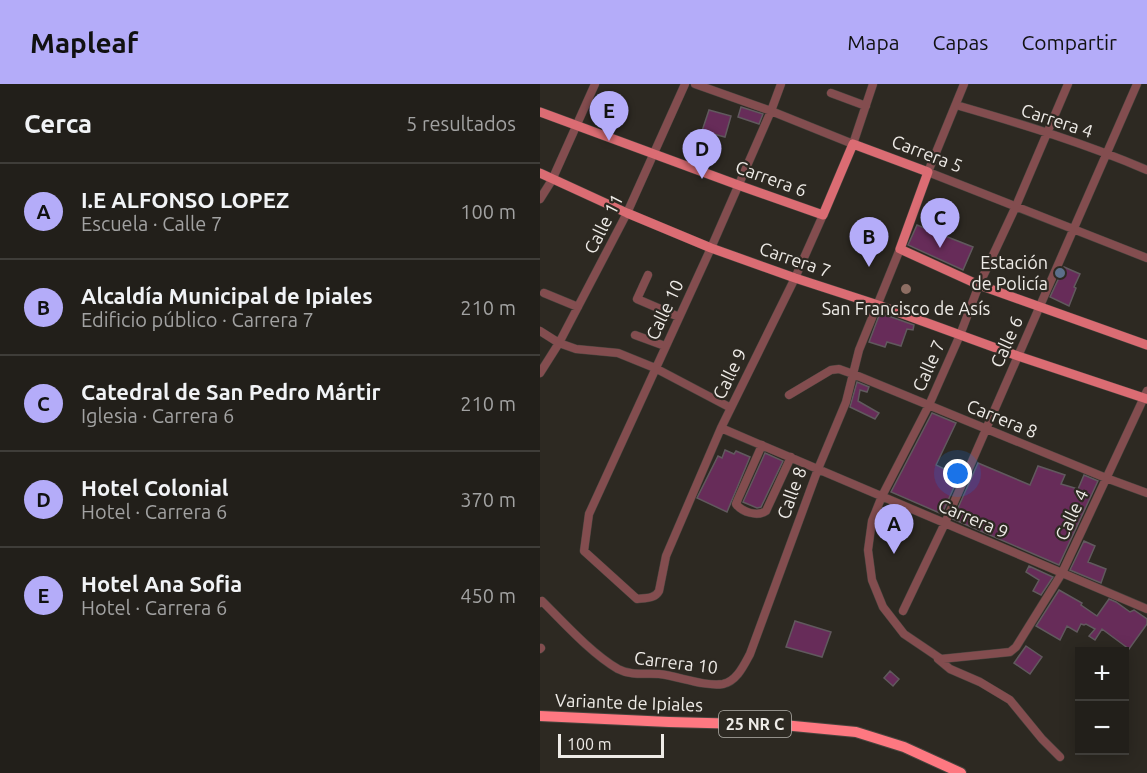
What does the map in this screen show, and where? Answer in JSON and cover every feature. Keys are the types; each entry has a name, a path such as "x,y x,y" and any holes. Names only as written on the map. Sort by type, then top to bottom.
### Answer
{"highway":[{"name":"Variante de Ipiales","path":"540,716 783,725 856,732 904,747 961,773"}],"main road":[{"name":"Carrera 6","path":"540,112 823,215"},
{"name":"Carrera 5","path":"853,144 928,172"},
{"name":"Calle 9","path":"823,215 853,144"},
{"path":"928,172 900,249 979,285 1147,345"},
{"name":"Carrera 7","path":"540,173 711,248 1018,356 1146,396"}],"street":[{"path":"540,199 552,180 596,84"},
{"name":"Calle 11","path":"540,373 559,343 627,213 685,84"},
{"name":"Carrera 5","path":"695,84 853,144"},
{"name":"Calle 10","path":"584,551 589,514 711,248 781,84"},
{"name":"Calle 9","path":"853,144 873,84"},
{"path":"928,172 964,84"},
{"name":"Calle 7","path":"926,648 904,633 883,607 872,580 868,550 872,521 960,335 979,285 1016,206 1068,84"},
{"name":"Calle 6","path":"903,611 945,523 1137,84"},
{"path":"831,93 866,106"},
{"name":"Carrera 4","path":"956,105 1048,132 1147,170"},
{"name":"Carrera 5","path":"928,172 1147,258"},
{"name":"Calle 9","path":"584,551 637,599 657,595 666,556 721,428 795,278 823,215"},
{"name":"Calle 8","path":"724,684 734,679 750,654 818,469 846,402 850,373 900,249"},
{"path":"648,275 637,299 679,317"},
{"path":"544,293 578,307"},
{"path":"540,331 559,343 576,349 618,353 655,368 731,408"},
{"path":"635,335 665,346"},
{"path":"789,395 835,369 850,373"},
{"name":"Carrera 8","path":"850,373 1147,493"},
{"name":"Calle 4","path":"926,648 940,659 1010,652 1016,647 1062,573 1146,396"},
{"name":"Carrera 9","path":"721,428 1147,609"},
{"path":"762,445 736,504 739,508 756,514 766,511 791,457"},
{"name":"Carrera 10","path":"541,602 601,657 620,670 636,674 660,674 711,684 724,684"},
{"path":"926,648 950,669 980,682 1010,700 1060,757"}],"building":[{"path":"741,107 763,114 759,124 738,117"},
{"path":"709,110 731,116 725,137 702,131"},
{"path":"917,225 973,247 963,270 908,245"},
{"path":"1064,267 1080,274 1069,306 1050,297"},
{"path":"880,313 914,325 913,330 907,329 901,346 887,342 885,347 869,342"},
{"path":"857,382 869,387 867,392 860,390 858,401 879,413 875,419 850,407"},
{"path":"932,413 956,423 936,465 959,476 942,514 891,492"},
{"path":"725,450 734,454 736,451 750,457 727,512 697,498 718,456 722,458"},
{"path":"765,453 783,461 761,507 757,508 743,502"},
{"path":"978,463 1030,485 1038,466 1065,475 1061,484 1078,489 1084,475 1098,481 1059,565 953,519"},
{"path":"1084,541 1095,546 1088,562 1106,569 1101,583 1070,570"},
{"path":"1029,566 1053,577 1041,595 1033,591 1039,580 1026,572"},
{"path":"1059,590 1082,603 1081,605 1097,616 1109,599 1130,612 1134,610 1147,619 1147,624 1129,649 1102,629 1095,640 1089,636 1095,629 1086,624 1081,624 1077,632 1067,626 1060,640 1036,626"},
{"path":"795,621 831,632 822,657 786,647"},
{"path":"1026,646 1042,657 1030,674 1014,663"},
{"path":"890,671 899,679 893,686 884,678"}],"place":[{"name":"Hotel Ana Sofia","path":"609,141"},
{"name":"Hotel Colonial","path":"702,179"},
{"name":"Catedral de San Pedro Mártir","path":"940,248"},
{"name":"Alcaldía Municipal de Ipiales","path":"869,267"},
{"name":"Estación de Policía","path":"1060,273"},
{"name":"San Francisco de Asís","path":"906,289"},
{"name":"I.E ALFONSO LOPEZ","path":"894,554"}]}
